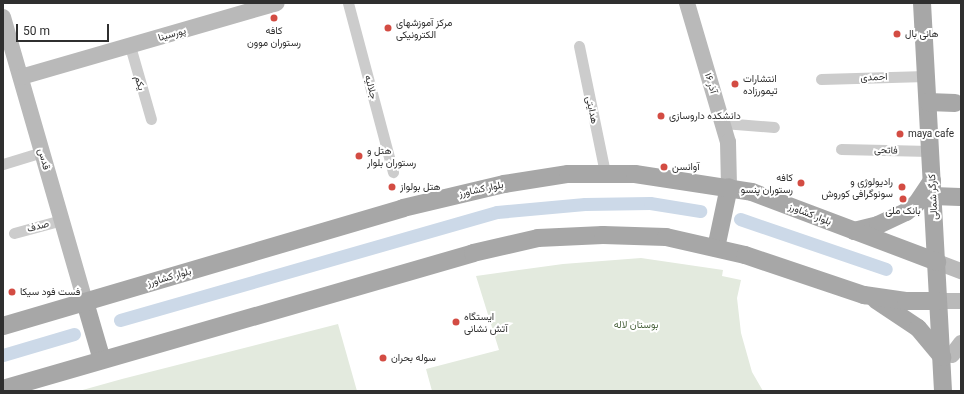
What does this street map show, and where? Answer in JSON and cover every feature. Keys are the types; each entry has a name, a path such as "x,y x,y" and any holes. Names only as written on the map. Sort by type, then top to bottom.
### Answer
{"main road":[{"name":"کارگر شمالی","path":"922,3 937,262 949,301 951,352 943,391"},
{"path":"928,102 958,104"},
{"name":"بلوار کشاورز","path":"3,326 450,196 535,178 605,173 635,174 729,187 752,192 937,262"},
{"path":"716,248 729,187"},
{"path":"854,231 878,226 906,212 933,189 961,197"},
{"path":"3,389 511,243 538,238 603,235 666,237 716,248 870,296 949,301"},
{"path":"870,296 915,325 951,352 954,391"},
{"path":"85,302 102,360"}],"street":[{"name":"پورسینا","path":"21,77 277,3"},
{"name":"جلالیه","path":"348,3 393,172"},
{"name":"۱۶ آذر","path":"687,3 723,123 730,155 729,187"},
{"name":"قدس","path":"3,17 85,302"},
{"name":"یکم","path":"130,46 151,119"},
{"name":"هدایتی","path":"579,46 605,173"},
{"name":"احمدی","path":"821,79 926,76"},
{"path":"723,123 774,127"},
{"name":"فاتحی","path":"841,149 930,151"},
{"path":"3,164 42,152"},
{"name":"صدف","path":"14,233 62,220"},
{"name":"بلوار کشاورز","path":"937,262 961,271"}],"green space":[{"name":"بوستان لاله","path":"641,258 723,270 722,276 741,280 737,298 741,333 752,372 763,391 432,391 426,369 499,350 476,276 563,264"},
{"path":"338,324 357,391 79,391 122,379"}],"waterway":[{"path":"120,320 497,212 585,204 650,203 700,211"},
{"path":"740,219 886,269"},
{"path":"3,355 74,334"}],"place":[{"name":"کافه رستوران موون","path":"274,18"},
{"name":"مرکز آموزشهای الکترونیکی","path":"388,28"},
{"name":"هانی بال","path":"897,34"},
{"name":"انتشارات تیمورزاده","path":"735,84"},
{"name":"دانشکده داروسازی","path":"661,116"},
{"name":"maya cafe","path":"900,134"},
{"name":"هتل و رستوران بلوار","path":"359,156"},
{"name":"آوانسن","path":"664,167"},
{"name":"کافه رستوران پنسو","path":"801,183"},
{"name":"هتل بولواز","path":"392,187"},
{"name":"رادیولوژی و سونوگرافی کوروش","path":"902,187"},
{"name":"بانک ملی","path":"903,199"},
{"name":"فست فود سیکا","path":"12,292"},
{"name":"ایستگاه آتش نشانی","path":"456,322"},
{"name":"سوله بحران","path":"383,358"}]}
